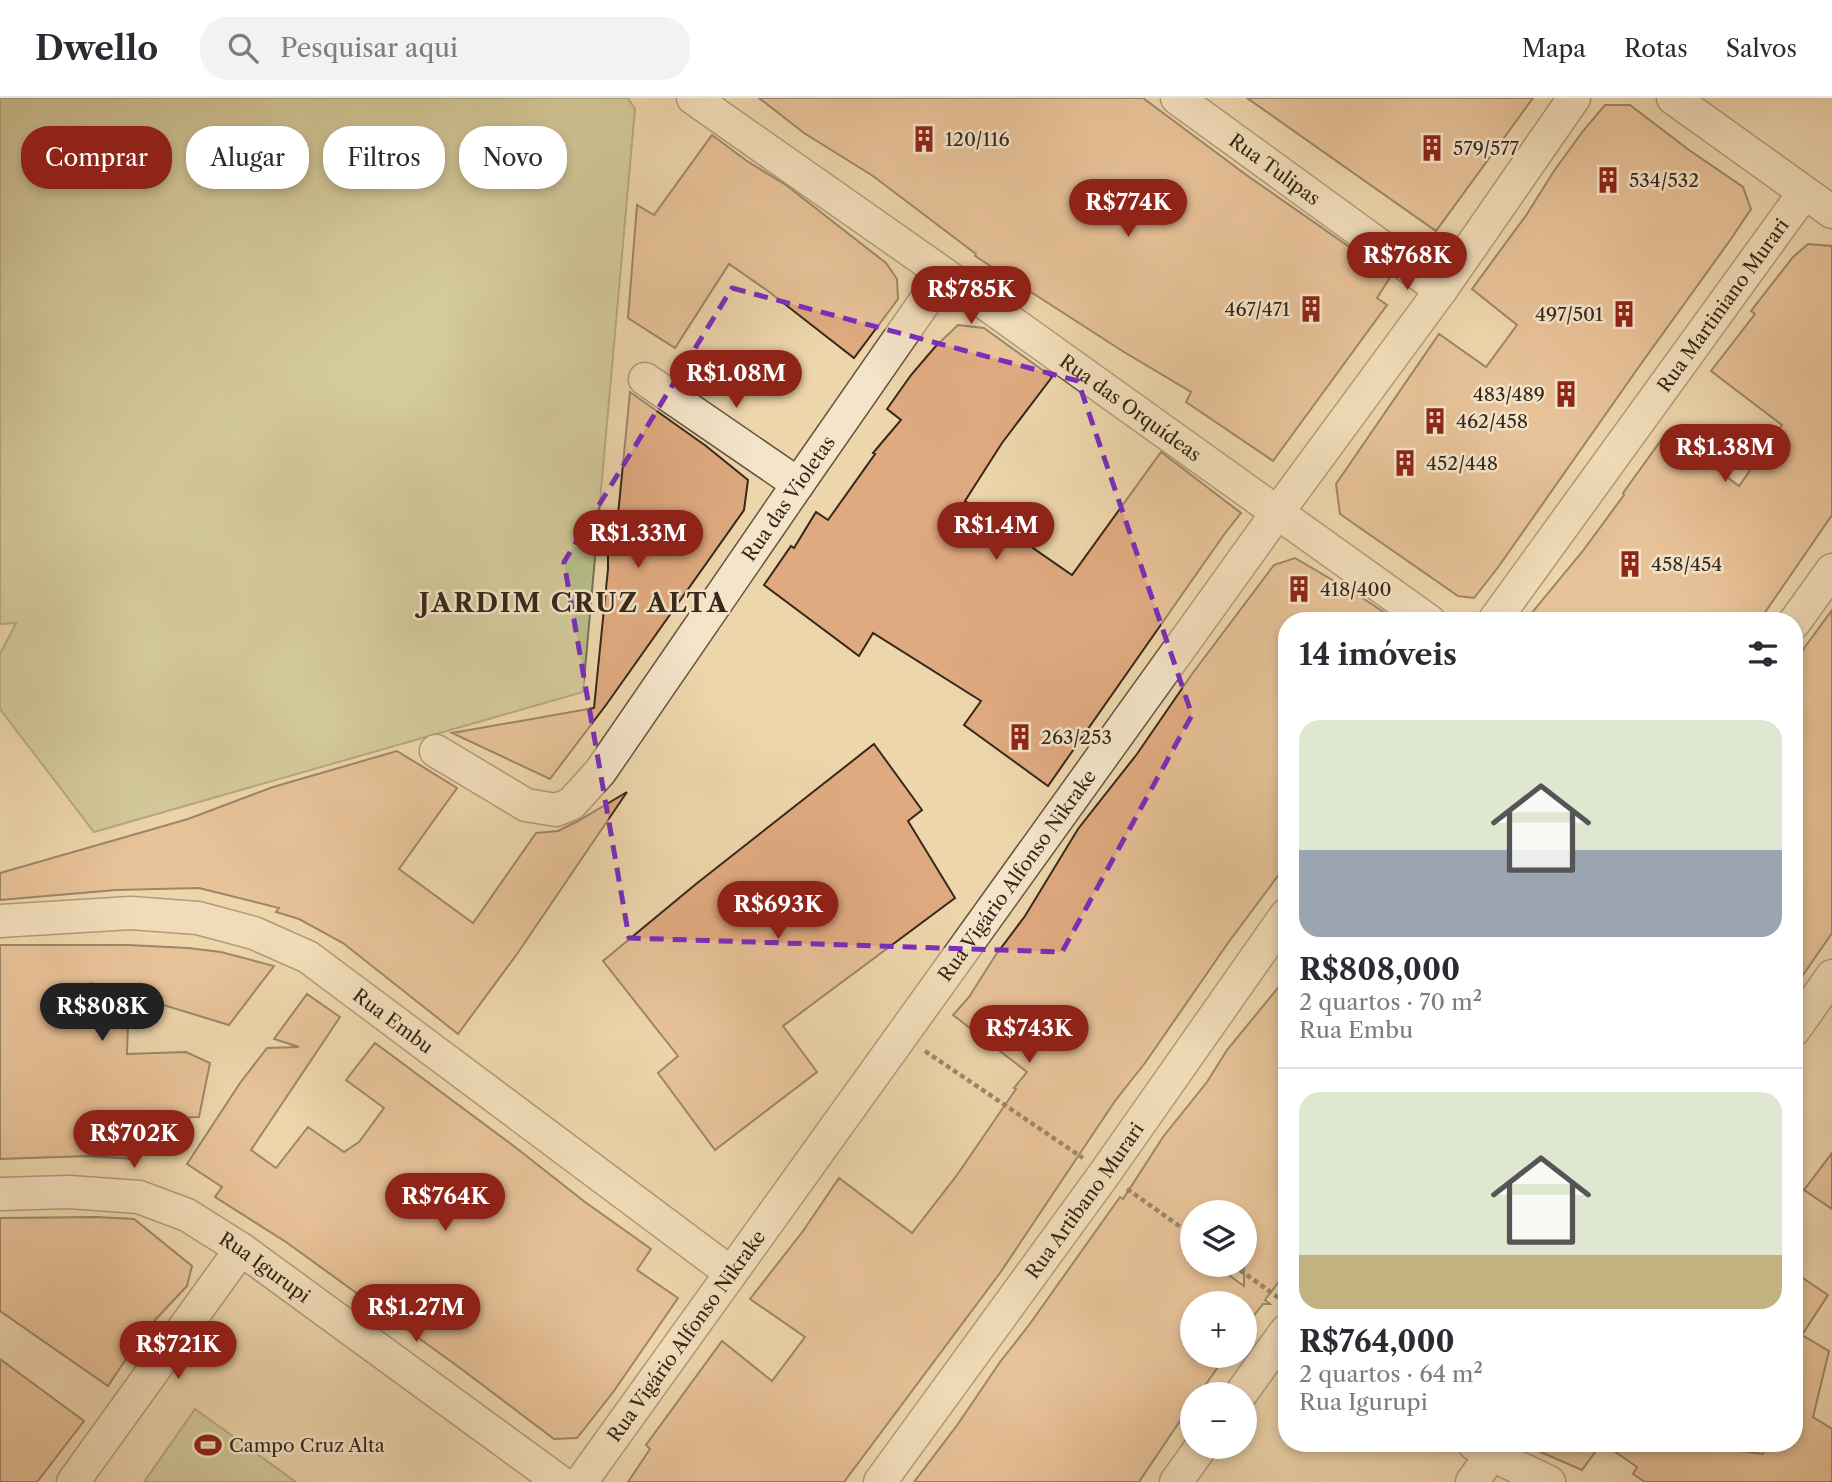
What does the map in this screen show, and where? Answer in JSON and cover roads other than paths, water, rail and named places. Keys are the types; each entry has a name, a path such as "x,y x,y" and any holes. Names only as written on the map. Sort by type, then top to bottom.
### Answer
{"street":[{"name":"Rua das Orquídeas","path":"693,98 1416,612"},
{"name":"Rua Tulipas","path":"1177,98 1441,290"},
{"name":"Rua Vigário Alfonso Nikrake","path":"581,1482 1277,513 1441,290 1574,98"},
{"path":"1673,98 1832,212"},
{"name":"Rua Martiniano Murari","path":"1501,612 1804,193"},
{"name":"Rua das Violetas","path":"436,751 526,805 556,810 571,804 600,772 944,274"},
{"path":"645,379 797,484"},
{"path":"1802,612 1832,570"},
{"name":"Rua Embu","path":"0,921 131,913 198,918 254,933 308,957 731,1273"},
{"name":"Rua Artibano Murari","path":"880,1482 1105,1173 1278,926"},
{"path":"1803,1017 1832,976"},
{"name":"Rua Igurupi","path":"0,1194 69,1192 139,1197 187,1214 241,1249 561,1482"},
{"path":"73,1482 241,1249"},
{"path":"1249,1382 1278,1342"},
{"path":"1472,1482 1486,1452"},
{"path":"1497,1452 1549,1482"},
{"path":"1176,1482 1192,1459"}],"place":[{"name":"120/116","path":"924,139"},
{"name":"579/577","path":"1432,148"},
{"name":"534/532","path":"1608,180"},
{"name":"467/471","path":"1311,309"},
{"name":"497/501","path":"1624,314"},
{"name":"483/489","path":"1566,394"},
{"name":"462/458","path":"1435,421"},
{"name":"452/448","path":"1405,463"},
{"name":"458/454","path":"1630,564"},
{"name":"418/400","path":"1299,589"},
{"name":"263/253","path":"1020,737"},
{"name":"Campo Cruz Alta","path":"208,1445"}],"district":[{"name":"JARDIM CRUZ ALTA","path":"574,603"}]}
